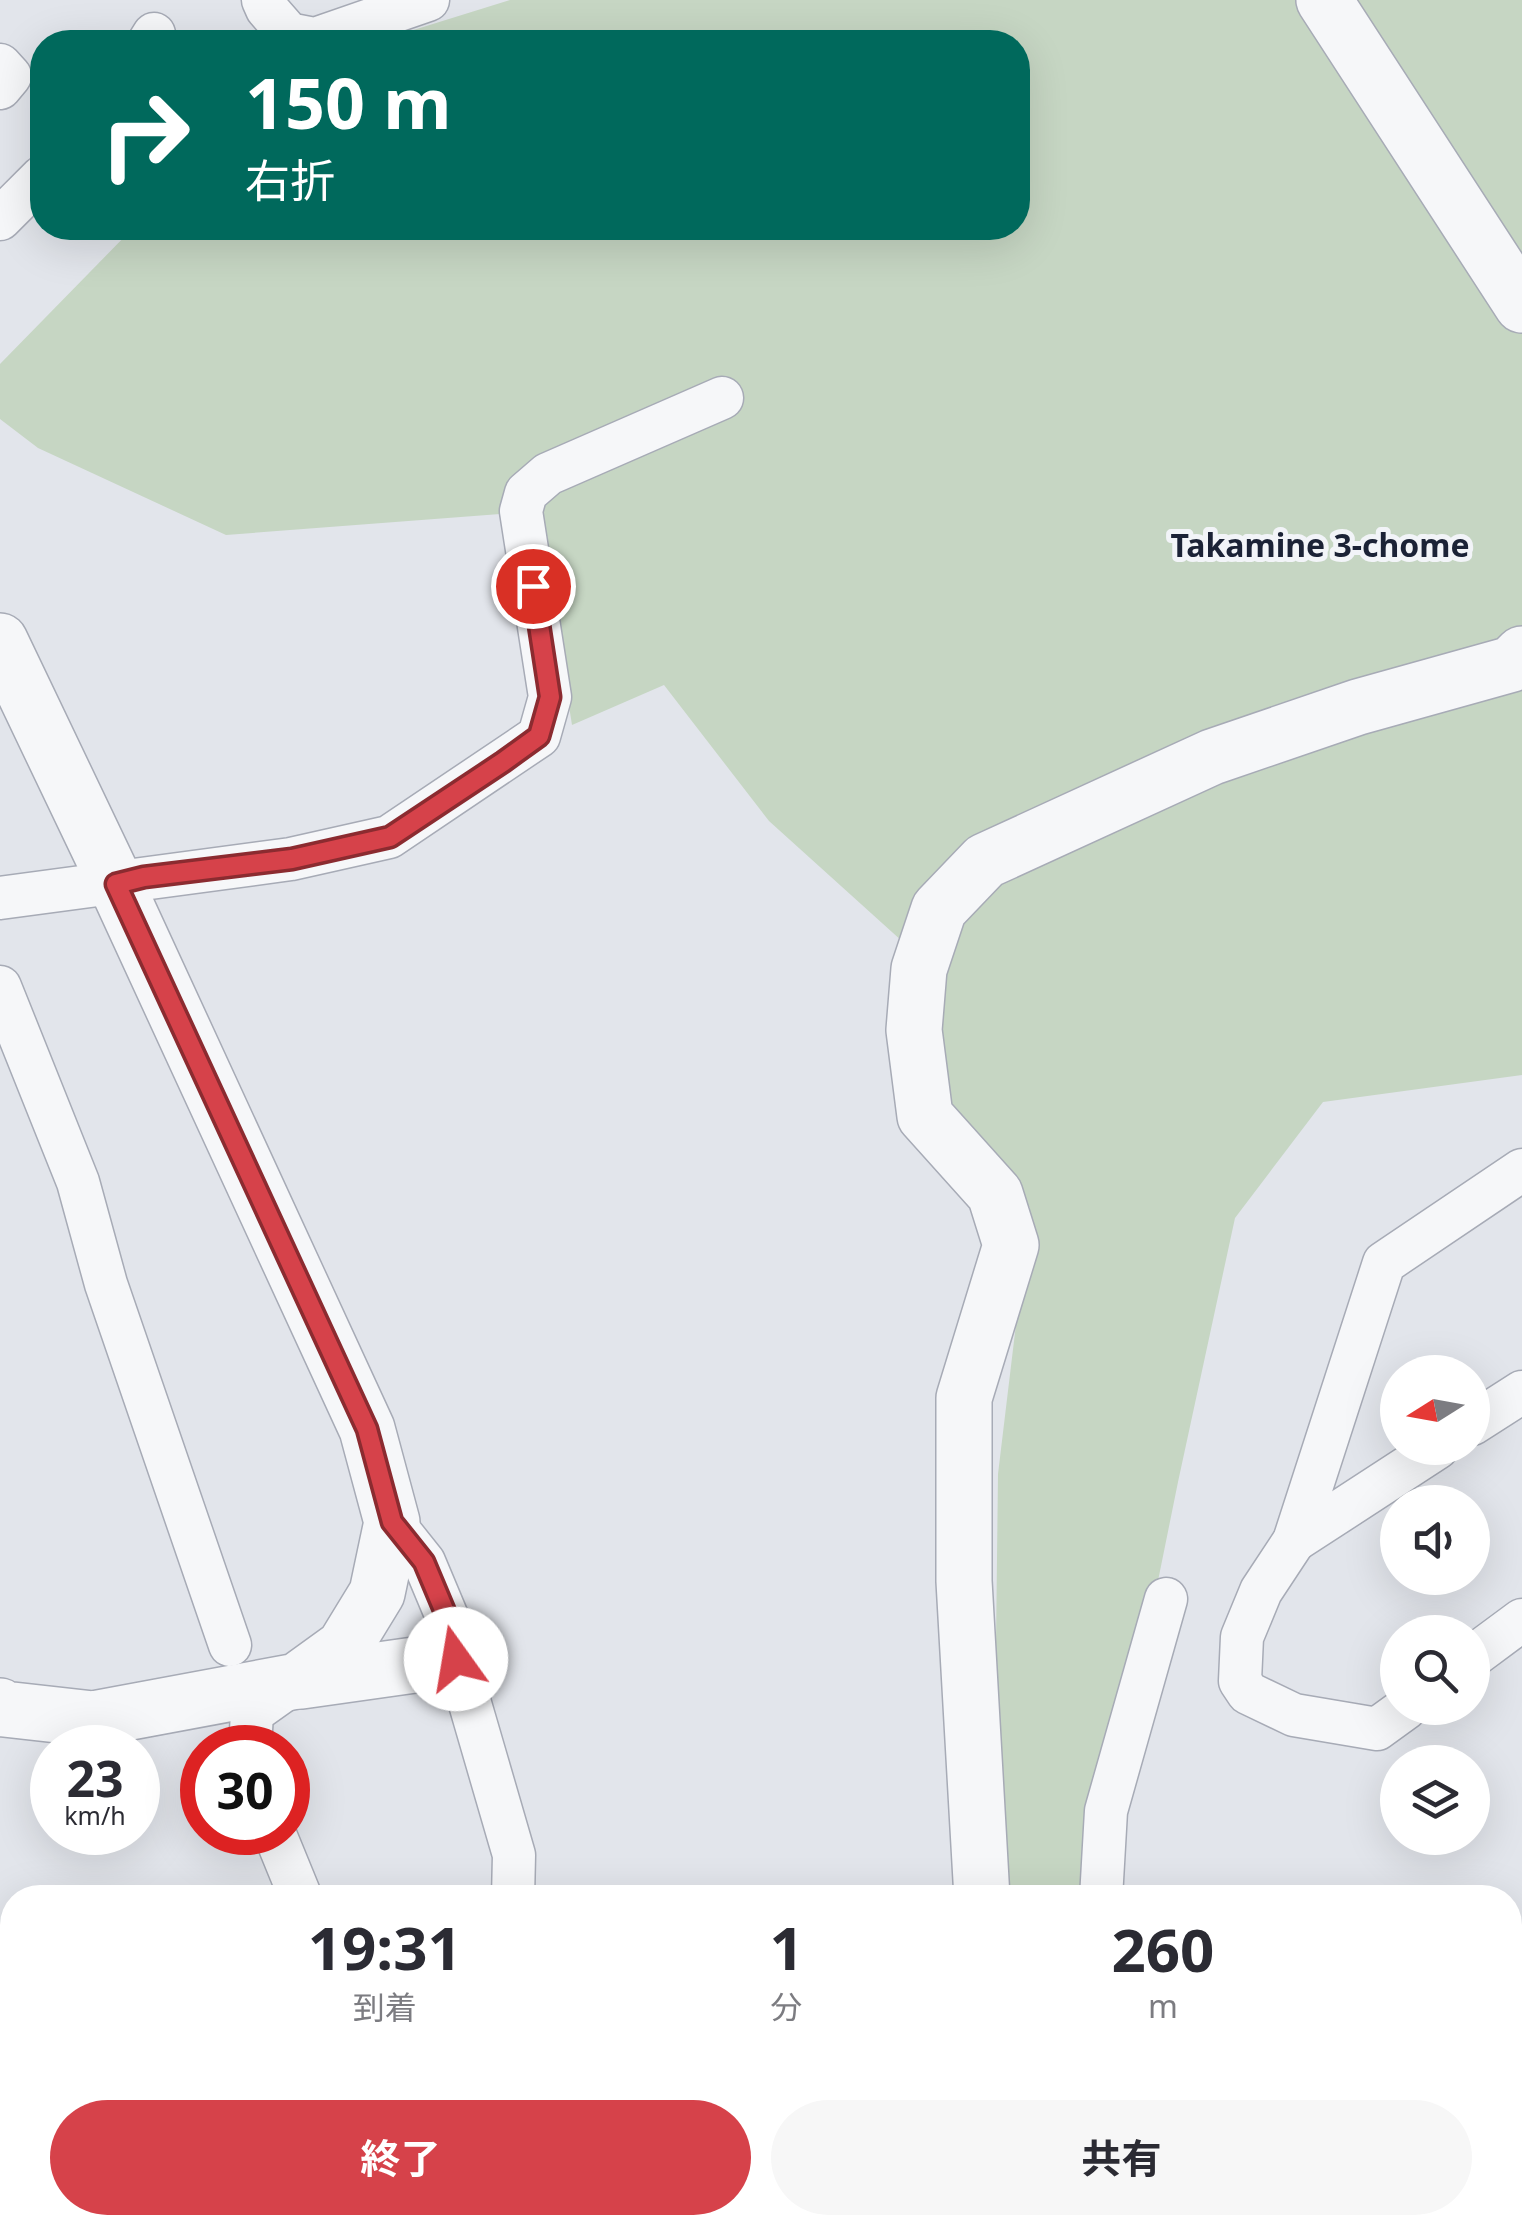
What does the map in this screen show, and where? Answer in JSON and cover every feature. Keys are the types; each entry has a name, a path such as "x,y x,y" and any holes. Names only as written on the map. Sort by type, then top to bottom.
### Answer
{"street":[{"path":"264,0 286,30"},
{"path":"341,30 428,0"},
{"path":"1324,0 1522,306"},
{"path":"0,65 10,76 0,88"},
{"path":"0,218 30,189"},
{"path":"0,898 292,859 390,837 539,736 550,697 521,511 526,493 548,474 722,398"},
{"path":"0,641 367,1429 392,1522 424,1562 450,1624 456,1659 514,1855 513,1885"},
{"path":"981,1885 964,1581 964,1398 1011,1245 995,1194 926,1116 914,1030 919,969 939,909 985,862 1212,757 1358,708 1512,664 1522,654"},
{"path":"0,987 78,1182 106,1284 230,1645"},
{"path":"1383,1725 1377,1729 1294,1715 1248,1694 1240,1680 1242,1637 1262,1591 1294,1541 1384,1263 1522,1170"},
{"path":"1490,1412 1522,1392"},
{"path":"1294,1541 1411,1465"},
{"path":"251,1725 252,1713 344,1646 377,1592 392,1522"},
{"path":"1102,1885 1106,1811 1166,1598"},
{"path":"1490,1644 1522,1620"},
{"path":"0,1706 93,1719 297,1681 456,1659"},
{"path":"283,1855 295,1885"}],"green space":[{"path":"510,0 1522,0 1522,1075 1323,1102 1235,1218 1096,1885 993,1885 998,1474 1030,1208 937,1085 944,979 769,821 664,685 572,725 538,511 226,535 38,448 0,419 0,364 121,240 1030,240 1030,30 414,30"}],"district":[{"name":"Takamine 3-chome","path":"1320,544"}],"route":[{"path":"456,1659 450,1624 424,1562 392,1522 367,1429 116,884 292,859 390,837 503,762 539,736 550,697 533,586"}]}
